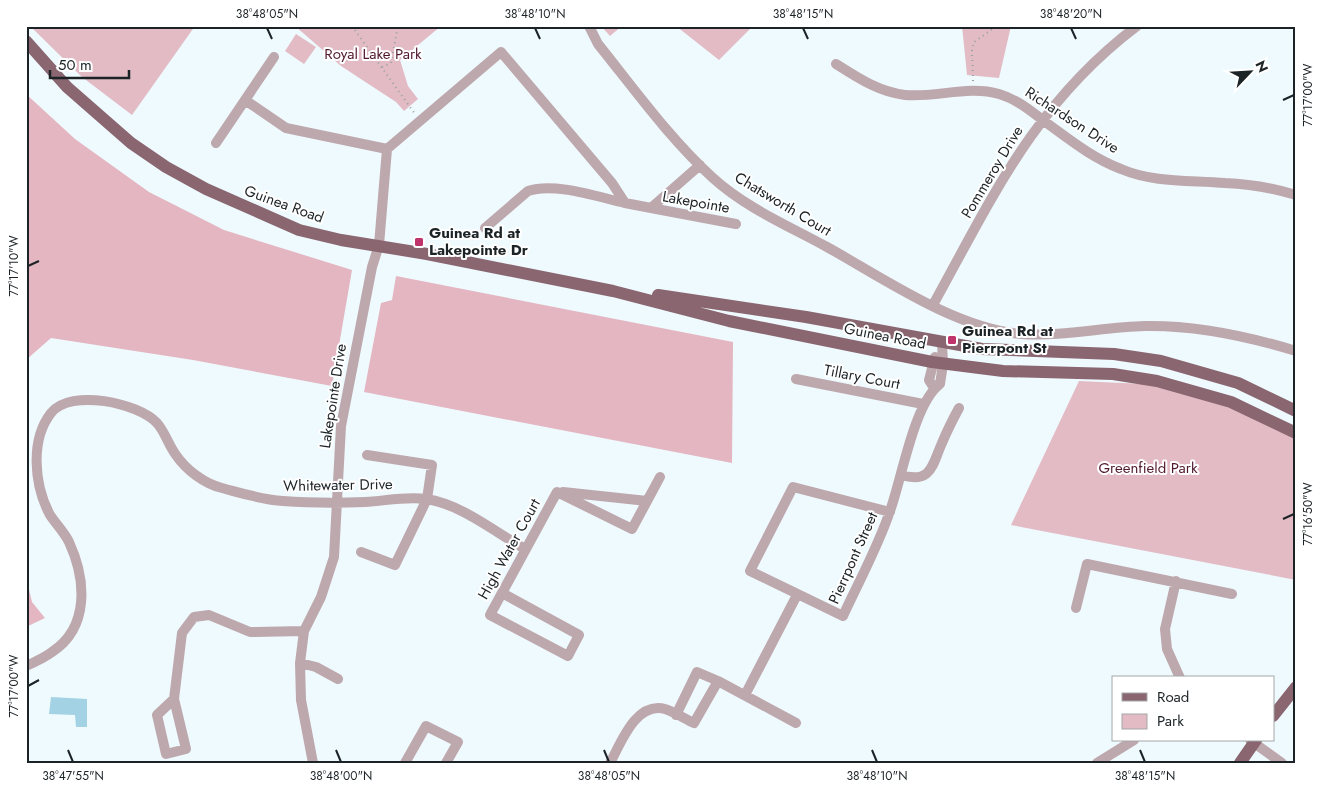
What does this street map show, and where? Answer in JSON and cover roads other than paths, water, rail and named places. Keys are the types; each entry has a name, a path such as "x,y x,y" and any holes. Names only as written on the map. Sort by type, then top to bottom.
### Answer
{"main road":[{"name":"Guinea Road","path":"26,42 67,87 97,116 130,143 166,167 233,202 299,230 341,240 379,245 613,291 729,321 938,363 1003,371 1113,374 1157,381 1231,402 1296,433"},
{"name":"Guinea Road","path":"613,291 652,294 806,317 942,343 1004,351 1114,354 1161,361 1238,383 1296,410"},
{"path":"1274,715 1296,687"},
{"path":"1240,763 1252,742"}],"street":[{"name":"Chatsworth Court","path":"589,26 610,58 674,139 715,180 759,210 933,305"},
{"name":"Pommeroy Drive","path":"933,305 1013,160 1042,119 1090,65 1137,26"},
{"path":"245,100 286,128 386,149 501,52 612,183 626,203"},
{"path":"216,143 274,57"},
{"name":"Richardson Drive","path":"836,64 863,81 895,93 916,95 974,91 990,92 1011,99 1100,159 1143,177 1169,181 1242,185 1296,195"},
{"name":"Lakepointe Drive","path":"313,763 300,700 300,663 304,630 321,597 334,557 340,426 372,267 379,245 386,149"},
{"path":"485,228 528,191 536,188 559,189 650,208 700,165"},
{"name":"Lakepointe","path":"650,208 736,224"},
{"path":"933,305 977,325 1018,334 1054,334 1147,326 1184,327 1220,331 1296,351"},
{"name":"Pierrpont Street","path":"798,595 844,616 890,512 923,404 934,388 929,380 938,363 942,343"},
{"name":"Tillary Court","path":"796,380 923,404"},
{"name":"Whitewater Drive","path":"26,666 53,652 76,627 82,600 81,572 68,540 50,514 41,488 37,461 39,433 52,411 69,401 94,400 128,407 157,423 177,456 197,476 220,487 280,501 337,502 427,499 456,508 525,549"},
{"path":"901,475 918,478 926,475 931,469 959,408"},
{"path":"361,552 394,565 427,499 432,465 367,456"},
{"name":"High Water Court","path":"502,593 579,635 568,656 490,615 525,549 558,492 632,529 660,477"},
{"path":"745,695 798,595 750,570 794,487 890,512"},
{"path":"558,492 647,501"},
{"path":"1076,608 1088,564 1232,594"},
{"path":"1176,581 1166,629 1167,649 1179,676"},
{"path":"174,699 156,715 166,754 186,750 174,699 182,633 194,617 209,615 250,632 304,630"},
{"path":"300,663 316,667 338,679"},
{"path":"676,714 696,672 718,681 796,722"},
{"path":"610,763 637,716 650,709 665,709 694,723 718,681"},
{"path":"405,763 426,726 458,742 446,763"},
{"path":"1097,763 1131,742"},
{"path":"1254,742 1282,763"}],"water":[{"path":"51,697 87,699 87,727 76,727 75,715 49,714"}],"place":[{"name":"Guinea Rd at Lakepointe Dr","path":"419,242"},
{"name":"Guinea Rd at Pierrpont St","path":"952,340"}],"park label":[{"name":"Royal Lake Park","path":"373,54"},
{"name":"Greenfield Park","path":"1148,468"}]}
